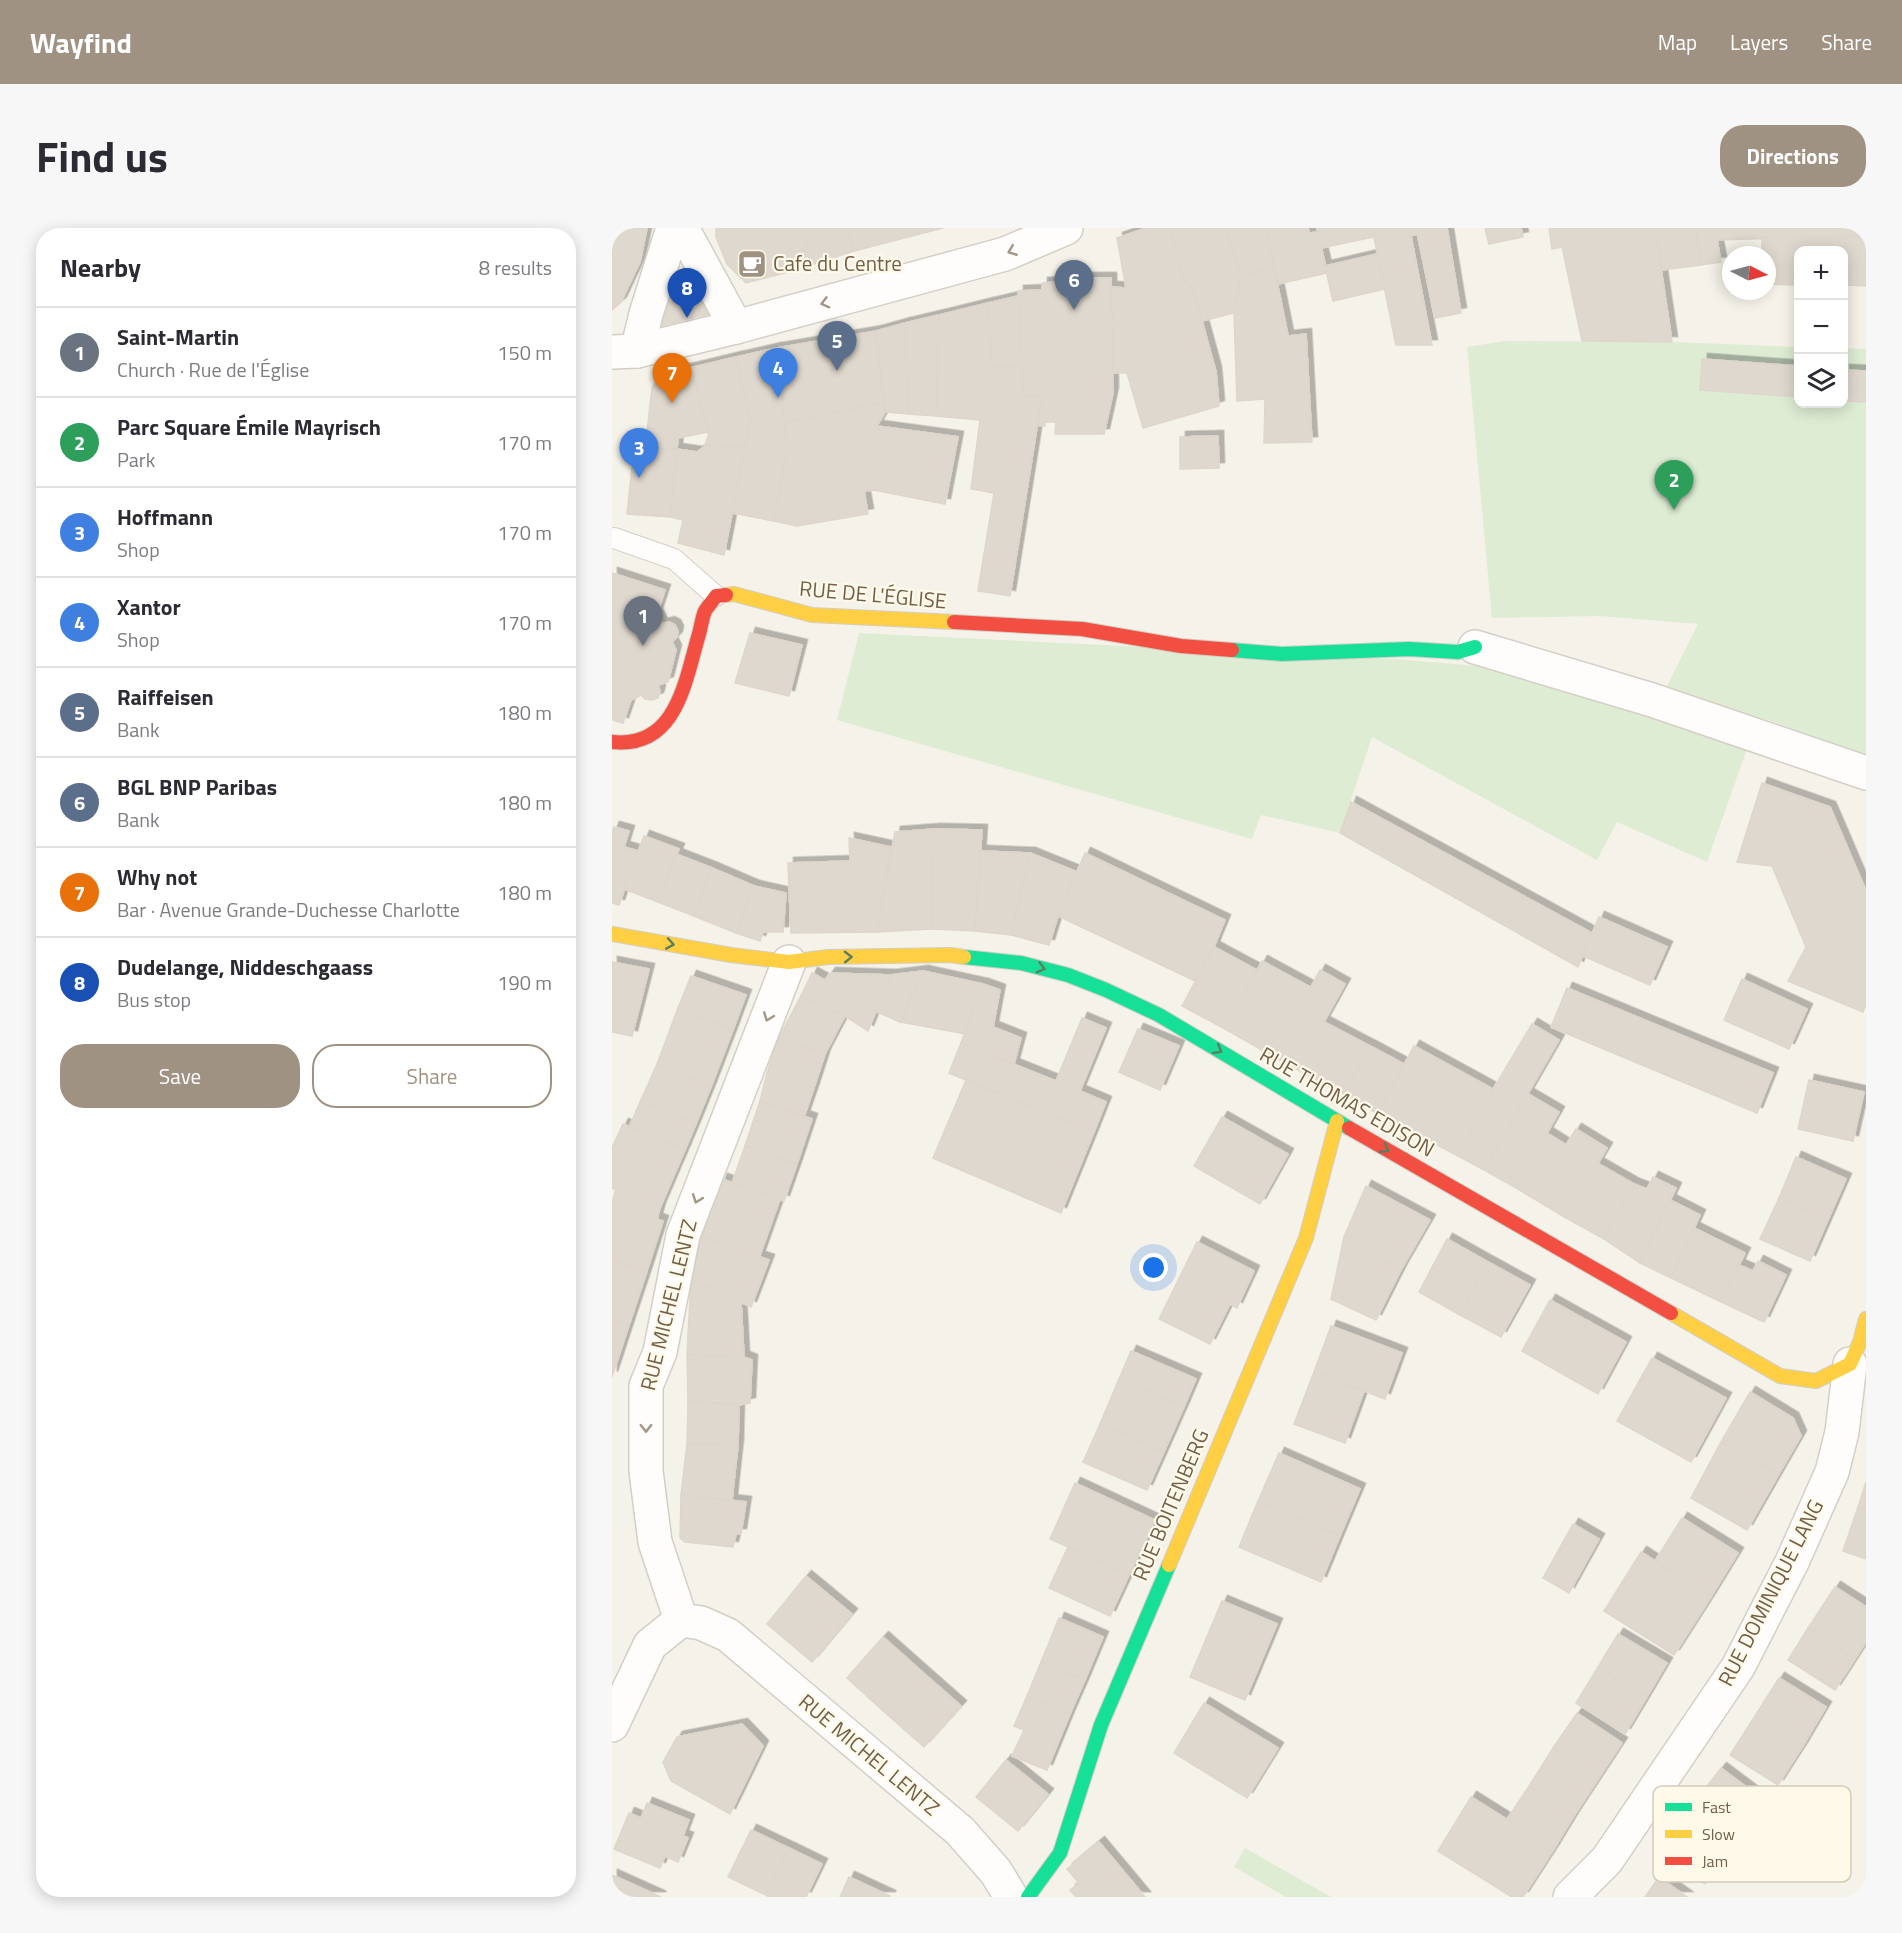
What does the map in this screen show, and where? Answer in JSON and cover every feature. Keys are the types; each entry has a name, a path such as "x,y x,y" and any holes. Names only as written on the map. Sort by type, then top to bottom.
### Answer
{"street":[{"path":"625,352 646,314 673,228"},
{"path":"682,228 736,327"},
{"path":"625,352 736,327 1005,254 1054,231"},
{"name":"RUE DE L'ÉGLISE","path":"716,596 734,594 812,615 1082,629 1181,646 1282,654 1409,649 1458,652 1475,647"},
{"path":"612,742 621,743 644,738 664,726 678,704 705,612 716,596"},
{"path":"1475,647 1652,700 1866,773"},
{"path":"612,934 731,955 789,962"},
{"name":"RUE THOMAS EDISON","path":"789,962 828,957 950,955 1021,963 1068,975 1159,1015 1337,1121 1780,1376 1816,1381 1850,1364"},
{"name":"RUE MICHEL LENTZ","path":"789,962 683,1235 660,1353 646,1386 646,1471 655,1542 681,1620 701,1623 728,1635 960,1832 996,1872 1011,1897"},
{"name":"RUE BOITENBERG","path":"1028,1897 1060,1853 1101,1725 1306,1238 1337,1121"},
{"name":"RUE DOMINIQUE LANG","path":"1657,1786 1738,1666 1792,1562 1832,1472 1842,1432 1850,1364 1860,1342 1866,1319"},
{"path":"612,1725 650,1646 681,1620"},
{"name":"RUE DOMINIQUE LANG","path":"1570,1897 1607,1860 1653,1792"}],"lane":[{"path":"614,538 674,559 716,596"}],"green space":[{"path":"1505,341 1672,342 1794,347 1794,408 1848,408 1848,348 1866,349 1866,757 1774,722 1665,690 1698,624 1600,616 1492,618 1467,347"},
{"path":"859,633 1409,660 1489,667 1576,689 1747,749 1707,862 1617,822 1597,860 1372,737 1340,833 1261,815 1252,839 837,720"},
{"path":"1245,1848 1331,1897 1286,1897 1234,1867"}],"building":[{"path":"612,228 647,228 640,262 621,302 612,310"},
{"path":"716,228 812,228 796,270 746,283 727,264 716,237"},
{"path":"812,228 848,228 854,251 796,270"},
{"path":"848,228 943,228 854,251"},
{"path":"1146,228 1170,228 1185,283 1193,288 1216,372 1219,406 1143,428 1127,373 1113,373 1112,287 1126,288 1117,238"},
{"path":"1170,228 1226,228 1241,277 1234,313 1202,321 1193,288 1185,283"},
{"path":"1226,228 1266,228 1274,267 1241,277"},
{"path":"1266,228 1308,228 1309,233 1318,232 1327,273 1278,284"},
{"path":"1317,228 1372,228 1374,237 1321,248"},
{"path":"1372,228 1416,228 1417,234 1411,236 1432,345 1396,345"},
{"path":"1416,228 1447,228 1461,313 1435,318"},
{"path":"1485,228 1521,228 1523,237 1489,244"},
{"path":"1549,228 1655,228 1672,342 1582,341 1562,247 1552,249"},
{"path":"1655,228 1696,228 1701,265 1662,270"},
{"path":"1696,228 1866,228 1866,236 1717,240 1721,262 1701,265"},
{"path":"1866,236 1866,286 1848,285 1848,246 1794,246 1794,285 1776,284 1776,246 1762,246 1762,237"},
{"path":"1377,254 1385,289 1333,301 1325,266"},
{"path":"1274,267 1288,336 1306,334 1312,442 1264,443 1265,399 1237,401 1234,313 1241,277"},
{"path":"1065,278 1111,278 1113,393 1104,434 1055,434 1056,422 1045,422 1045,426 1036,425 1042,396 1023,395 1018,291 1042,290 1042,283 1064,282"},
{"path":"703,287 709,314 663,325 657,299"},
{"path":"1018,296 1022,366 992,368 988,303"},
{"path":"988,303 992,368 1022,366 1023,395 1042,396 1010,596 978,591 994,493 971,489 980,420 936,416 939,315"},
{"path":"939,315 936,416 908,414 905,323"},
{"path":"905,323 908,414 885,412 876,331"},
{"path":"876,331 883,402 784,423 776,348"},
{"path":"776,348 787,450 774,521 732,513 750,421 736,357"},
{"path":"736,357 750,421 745,447 705,446 709,432 690,368"},
{"path":"1702,359 1794,366 1794,397 1700,390"},
{"path":"690,368 709,432 678,438 677,449 645,449 652,388 660,374"},
{"path":"1848,370 1866,371 1866,402 1848,401"},
{"path":"883,402 885,412 877,426 958,437 945,504 874,490 864,491 868,514 797,526 774,521 787,450 784,423"},
{"path":"1218,436 1219,468 1180,469 1180,437"},
{"path":"705,446 745,447 724,555 678,543 683,520 670,517 677,449 697,452"},
{"path":"634,448 677,449 670,517 627,514"},
{"path":"612,573 665,590 657,614 662,624 669,622 675,625 678,631 677,637 672,642 676,650 668,682 658,685 660,691 658,698 645,699 641,695 631,700 623,723 612,720"},
{"path":"750,633 802,645 789,696 735,683"},
{"path":"1762,783 1830,807 1866,891 1866,1004 1863,1012 1788,981 1806,947 1772,866 1737,862"},
{"path":"1351,802 1592,933 1578,967 1340,833"},
{"path":"614,827 629,831 624,847 638,851 619,905 612,903 612,832"},
{"path":"934,829 982,830 975,931 931,929"},
{"path":"934,829 931,929 877,932 895,832"},
{"path":"644,836 679,849 658,902 624,889"},
{"path":"849,838 891,847 877,932 791,933 788,863 850,861"},
{"path":"981,851 1030,853 1011,935 975,931"},
{"path":"1030,853 1077,872 1058,916 1049,945 1011,935"},
{"path":"1085,853 1225,920 1214,947 1195,981 1058,916"},
{"path":"676,854 712,868 694,916 658,902"},
{"path":"712,868 754,886 736,933 694,916"},
{"path":"754,886 786,893 783,932 763,932 760,941 736,933"},
{"path":"1599,917 1667,947 1650,985 1583,956"},
{"path":"1214,947 1257,970 1225,1029 1182,1006"},
{"path":"1262,961 1312,988 1274,1057 1225,1029"},
{"path":"612,962 649,969 632,1036 612,1032"},
{"path":"1320,970 1345,984 1324,1022 1370,1046 1344,1095 1274,1057"},
{"path":"923,971 983,984 965,1034 900,1022"},
{"path":"923,971 900,1022 875,1011 891,975"},
{"path":"812,973 825,980 830,973 891,975 868,1031 845,1016 801,996"},
{"path":"691,976 746,995 733,1030 678,1008"},
{"path":"1742,979 1807,1009 1789,1049 1724,1020"},
{"path":"983,984 1000,990 993,1027 1021,1038 1014,1064 961,1043"},
{"path":"1567,988 1773,1073 1757,1113 1551,1027"},
{"path":"801,996 845,1016 825,1054 778,1039"},
{"path":"678,1008 733,1030 711,1087 657,1064"},
{"path":"1082,1018 1106,1028 1080,1091 1106,1102 1094,1132 949,1073 961,1043 1056,1081"},
{"path":"1532,1024 1559,1040 1484,1170 1458,1156 1493,1089"},
{"path":"1138,1029 1179,1046 1160,1090 1119,1072"},
{"path":"778,1039 825,1054 814,1088 767,1073"},
{"path":"1370,1046 1404,1064 1378,1114 1344,1095"},
{"path":"1414,1046 1493,1089 1458,1156 1378,1114"},
{"path":"657,1064 711,1087 696,1124 641,1100"},
{"path":"767,1073 814,1088 804,1117 760,1101"},
{"path":"966,1080 1094,1132 1061,1213 933,1158"},
{"path":"1809,1080 1864,1092 1853,1141 1798,1129"},
{"path":"1528,1094 1559,1112 1516,1188 1484,1170"},
{"path":"641,1100 696,1124 685,1150 629,1127"},
{"path":"760,1101 812,1119 797,1164 745,1146"},
{"path":"1222,1117 1288,1154 1260,1204 1194,1166"},
{"path":"623,1124 685,1150 660,1208 612,1188 612,1148"},
{"path":"1576,1129 1607,1148 1566,1218 1516,1188 1547,1133 1566,1145"},
{"path":"745,1146 797,1164 784,1201 732,1183"},
{"path":"1796,1157 1846,1179 1828,1220 1779,1198"},
{"path":"1597,1163 1634,1184 1604,1239 1566,1218"},
{"path":"1653,1177 1676,1188 1640,1263 1604,1239 1634,1184 1647,1189"},
{"path":"722,1179 780,1199 759,1258 702,1237"},
{"path":"1366,1186 1430,1220 1401,1270 1344,1237"},
{"path":"616,1189 660,1208 657,1219 663,1221 647,1271 612,1260 612,1202"},
{"path":"1779,1198 1828,1220 1810,1261 1760,1239"},
{"path":"1670,1200 1700,1215 1671,1278 1640,1263"},
{"path":"1694,1228 1745,1253 1721,1302 1671,1278"},
{"path":"702,1237 769,1260 751,1307 691,1279"},
{"path":"1344,1237 1401,1270 1376,1320 1331,1299"},
{"path":"1447,1239 1488,1262 1460,1315 1419,1292"},
{"path":"1197,1242 1254,1271 1237,1308 1230,1304 1210,1344 1159,1319"},
{"path":"612,1260 647,1271 629,1325 612,1319"},
{"path":"1758,1261 1786,1275 1764,1322 1721,1302 1739,1265 1753,1271"},
{"path":"1488,1262 1530,1285 1501,1337 1460,1315"},
{"path":"691,1279 741,1302 744,1357 687,1355"},
{"path":"1550,1300 1588,1321 1559,1372 1522,1351"},
{"path":"612,1319 629,1325 612,1377"},
{"path":"1588,1321 1626,1342 1598,1394 1559,1372"},
{"path":"1331,1326 1402,1353 1385,1399 1314,1372"},
{"path":"1131,1351 1196,1379 1184,1407 1119,1379"},
{"path":"687,1355 744,1357 752,1360 750,1403 739,1405 688,1401"},
{"path":"1652,1358 1726,1398 1691,1462 1617,1421"},
{"path":"1314,1372 1364,1391 1345,1443 1294,1424"},
{"path":"1119,1379 1184,1407 1164,1452 1100,1424"},
{"path":"1750,1392 1793,1418 1801,1436 1779,1474 1721,1442"},
{"path":"688,1401 739,1405 738,1445 687,1444"},
{"path":"1100,1424 1164,1452 1147,1490 1083,1462"},
{"path":"1721,1442 1779,1474 1747,1530 1691,1498"},
{"path":"687,1444 738,1445 732,1500 681,1495"},
{"path":"1279,1453 1360,1489 1340,1536 1258,1501"},
{"path":"1866,1482 1866,1510 1858,1507"},
{"path":"1075,1483 1155,1520 1129,1575 1050,1539"},
{"path":"681,1495 746,1502 741,1534 736,1534 733,1547 685,1542 680,1538"},
{"path":"1258,1501 1340,1536 1321,1582 1239,1547"},
{"path":"1858,1507 1866,1510 1866,1559 1843,1551"},
{"path":"1682,1518 1738,1553 1711,1597 1655,1561"},
{"path":"1573,1524 1599,1539 1569,1593 1543,1578"},
{"path":"1068,1547 1129,1575 1110,1616 1049,1588"},
{"path":"1641,1552 1711,1597 1674,1655 1604,1611"},
{"path":"806,1576 852,1614 812,1662 767,1624"},
{"path":"1835,1587 1866,1607 1866,1642 1855,1659 1808,1628"},
{"path":"1222,1601 1277,1624 1245,1700 1190,1677"},
{"path":"1059,1618 1103,1637 1085,1680 1041,1662"},
{"path":"1808,1628 1855,1659 1835,1690 1788,1660"},
{"path":"1618,1634 1667,1663 1647,1697 1598,1667"},
{"path":"883,1637 919,1669 882,1710 847,1678"},
{"path":"1041,1662 1085,1680 1070,1714 1027,1696"},
{"path":"1598,1667 1647,1697 1625,1734 1576,1703"},
{"path":"919,1669 961,1706 924,1747 882,1710"},
{"path":"1779,1678 1826,1707 1803,1746 1755,1716"},
{"path":"1027,1696 1070,1714 1047,1770 1012,1756 1024,1730 1014,1726"},
{"path":"1204,1703 1278,1748 1247,1798 1174,1753"},
{"path":"1577,1713 1622,1743 1599,1778 1553,1748"},
{"path":"1755,1716 1803,1746 1778,1785 1730,1755"},
{"path":"742,1724 763,1746 730,1814 671,1781 663,1762 677,1737"},
{"path":"1553,1748 1599,1778 1574,1816 1529,1786"},
{"path":"1006,1760 1048,1794 1018,1831 976,1797"},
{"path":"1721,1768 1745,1786 1707,1786"},
{"path":"1529,1786 1574,1816 1554,1849 1507,1819"},
{"path":"1471,1797 1554,1849 1523,1897 1512,1897 1438,1851"},
{"path":"647,1803 689,1820 683,1836 688,1838 678,1862 665,1856 660,1868 614,1849 629,1813 641,1818"},
{"path":"751,1830 789,1848 766,1895 728,1877"},
{"path":"1099,1842 1145,1897 1076,1897 1070,1890 1079,1883 1067,1869"},
{"path":"789,1848 822,1864 806,1897 769,1897 766,1895"},
{"path":"612,1875 661,1897 612,1897"},
{"path":"849,1877 890,1896 890,1897 840,1897"},
{"path":"1656,1882 1666,1882 1687,1897 1645,1897"}],"traffic: fast":[{"path":"1232,650 1282,654 1409,649 1458,652 1475,647"},
{"path":"964,957 1021,963 1068,975 1106,990 1159,1015 1349,1128"},
{"path":"1028,1897 1060,1853 1101,1725 1169,1565"}],"traffic: slow":[{"path":"726,595 734,594 812,615 954,622"},
{"path":"612,934 731,955 789,962 828,957 950,955 964,957"},
{"path":"1169,1565 1306,1238 1337,1121"},
{"path":"1671,1313 1780,1376 1816,1381 1850,1364 1860,1342 1866,1319"}],"traffic: jam":[{"path":"612,742 634,741 651,735 664,723 675,708 689,672 705,611 716,596 726,595"},
{"path":"954,622 1082,629 1181,646 1232,650"},
{"path":"1349,1128 1671,1313"}],"place":[{"name":"Cafe du Centre","path":"752,264"},
{"name":"BGL BNP Paribas","path":"1074,310"},
{"name":"Dudelange, Niddeschgaass","path":"687,318"},
{"name":"Raiffeisen","path":"837,371"},
{"name":"Xantor","path":"778,398"},
{"name":"Why not","path":"672,403"},
{"name":"Hoffmann","path":"639,478"},
{"name":"Parc Square Émile Mayrisch","path":"1674,510"},
{"name":"Saint-Martin","path":"643,646"}]}
